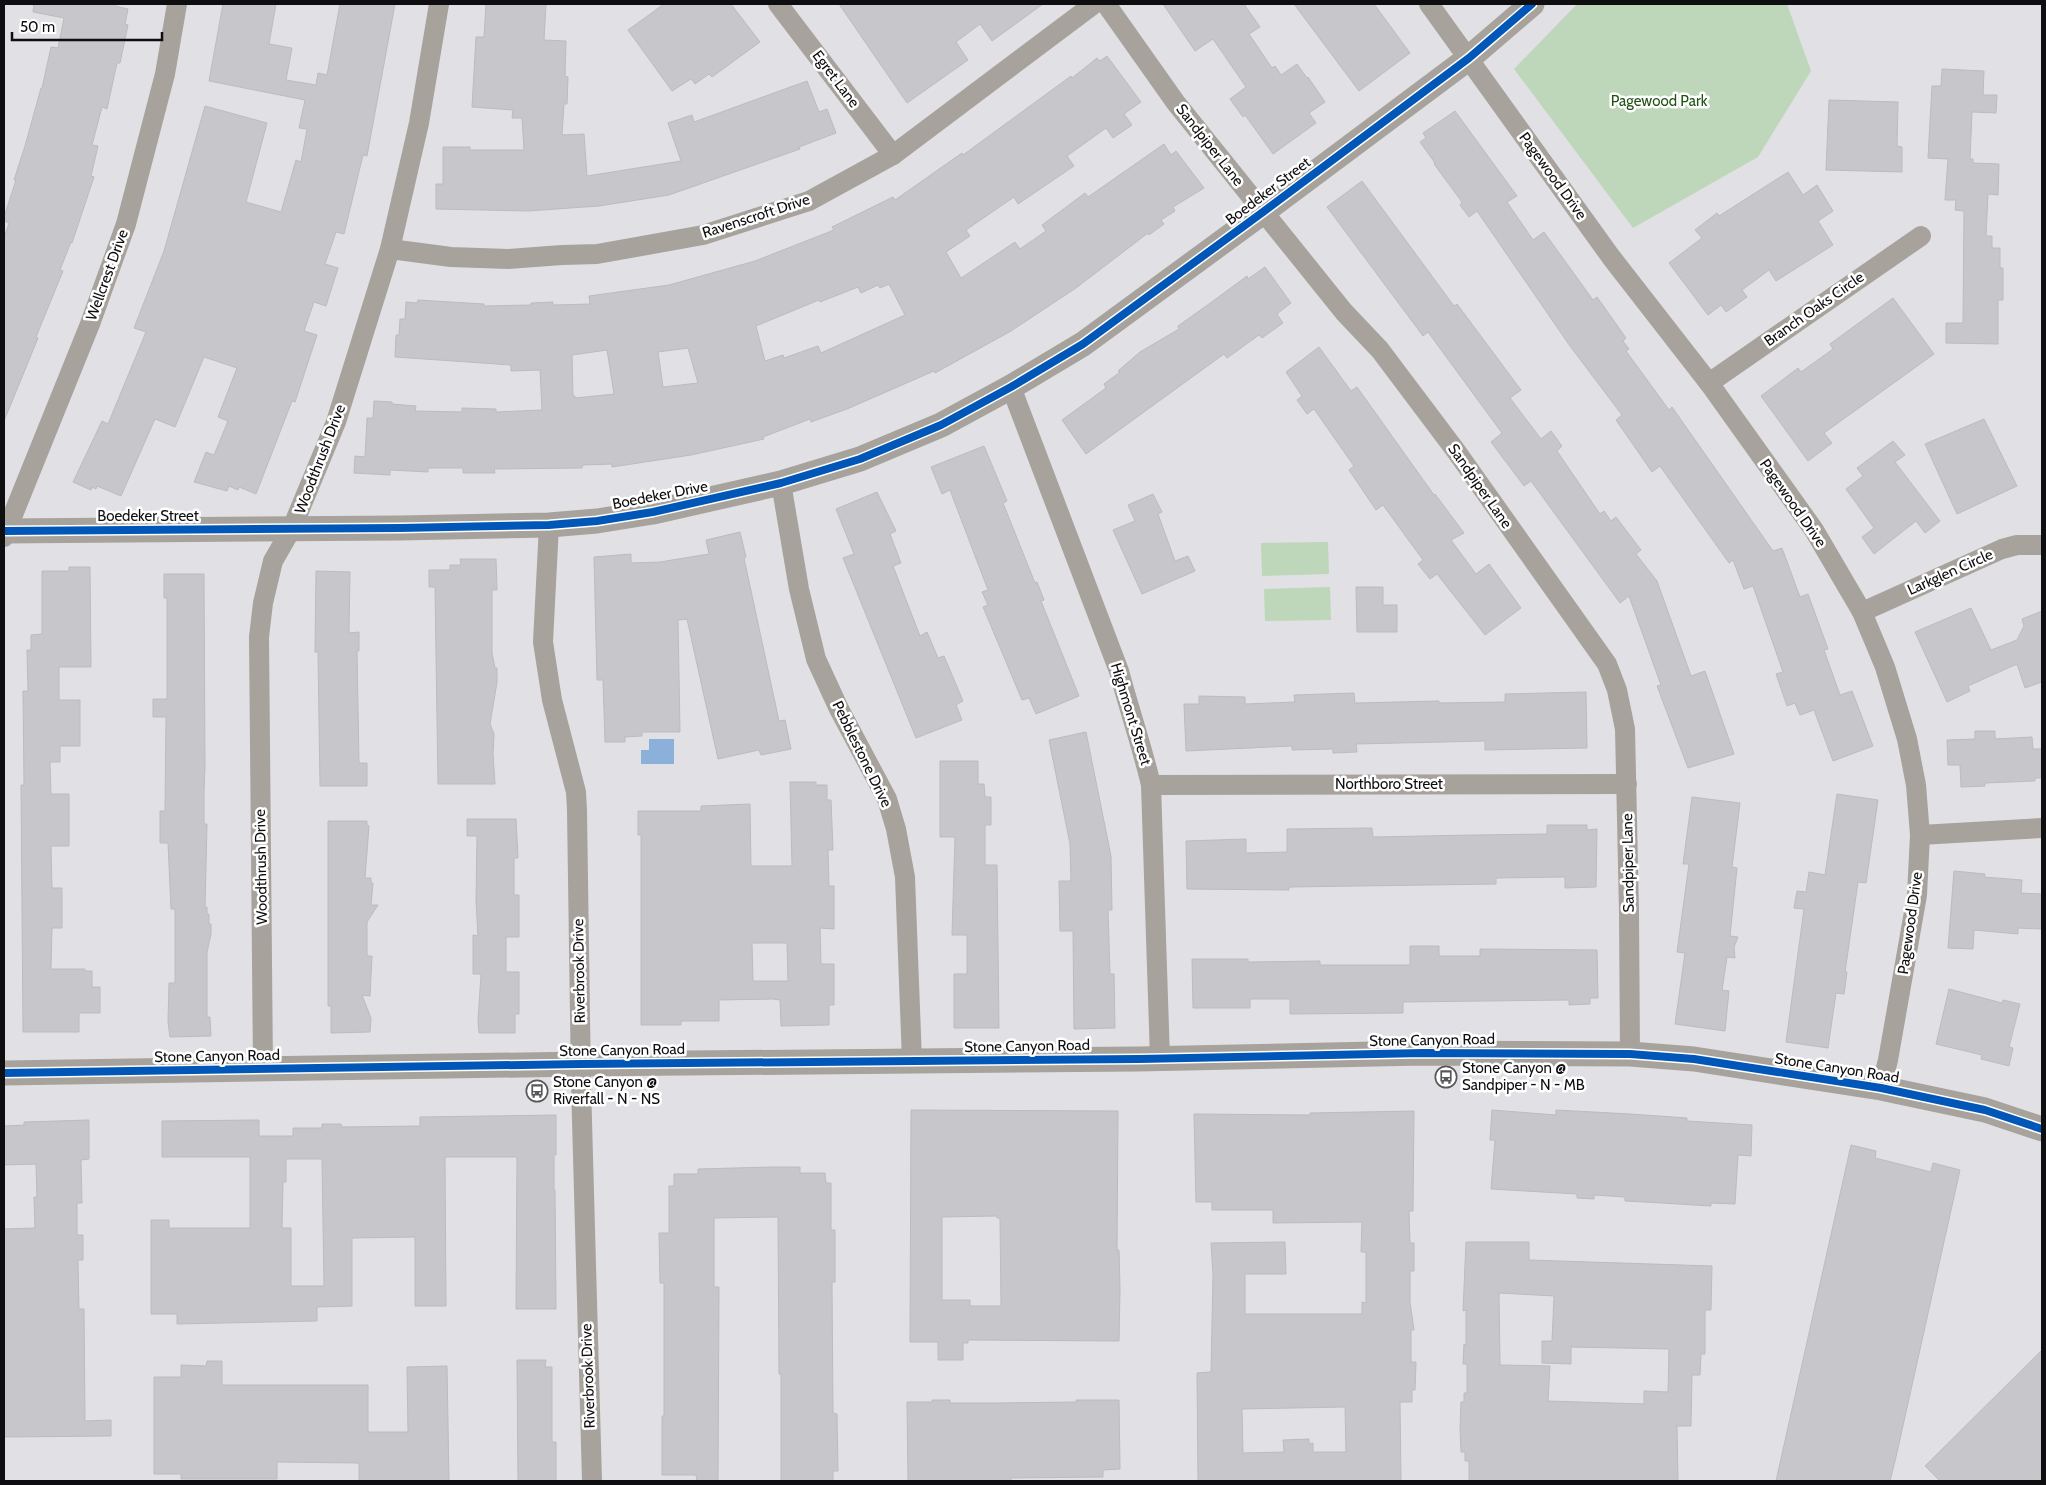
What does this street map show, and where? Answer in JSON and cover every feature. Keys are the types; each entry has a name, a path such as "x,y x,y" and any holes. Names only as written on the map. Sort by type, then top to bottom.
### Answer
{"street":[{"name":"Wellcrest Drive","path":"4,533 90,324 126,224 165,74 177,4"},
{"name":"Woodthrush Drive","path":"263,1069 258,637 263,603 274,561 292,528 336,422 390,249 419,123 439,4"},
{"name":"Egret Lane","path":"778,4 893,155"},
{"name":"Ravenscroft Drive","path":"390,249 451,257 508,259 597,254 703,235 809,201 893,155 1094,4"},
{"name":"Sandpiper Lane","path":"1106,4 1176,103 1344,312 1380,350 1456,451 1606,664 1617,690 1625,729 1630,1054"},
{"name":"Pagewood Drive","path":"1429,4 1611,257 1709,383 1814,530 1862,612 1885,667 1908,739 1916,785 1920,835 1917,895 1888,1060 1881,1088"},
{"name":"Boedeker Street","path":"1011,387 1083,344 1263,212 1469,58 1532,4"},
{"name":"Branch Oaks Circle","path":"1709,383 1921,236"},
{"name":"Boedeker Drive","path":"292,528 549,525 597,521 653,512 781,483 860,460 940,425 1011,387"},
{"name":"Highmont Street","path":"1011,387 1119,671 1142,746 1151,785 1160,1058"},
{"name":"Pebblestone Drive","path":"781,483 798,589 816,659 839,709 887,799 896,828 905,877 912,1061"},
{"name":"Riverbrook Drive","path":"549,525 543,642 552,700 576,792 587,1342 592,1481"},
{"name":"Boedeker Street","path":"4,533 292,528"},
{"name":"Larkglen Circle","path":"1862,612 2002,549 2017,545 2042,545"},
{"name":"Northboro Street","path":"1151,785 1626,784"},
{"path":"1920,835 2042,828"},
{"name":"Stone Canyon Road","path":"4,1073 1432,1053 1630,1054 1694,1059 1881,1088 1969,1106 2042,1129"}],"green space":[{"name":"Pagewood Park","path":"1577,4 1787,4 1811,71 1758,157 1633,228 1514,69"},
{"path":"1328,542 1329,574 1262,576 1261,543"},
{"path":"1330,587 1331,620 1265,621 1264,589"}],"water":[{"path":"649,739 674,739 674,764 641,764 641,750 649,750"}],"building":[{"path":"34,4 116,4 115,6 128,9 125,24 128,25 107,109 102,107 92,145 98,146 91,176 94,177 72,243 60,270 63,271 4,421 4,238 9,223 4,221 4,217 42,88 51,47 58,48 64,18 33,12"},
{"path":"223,4 276,4 269,44 292,48 286,80 316,85 318,73 327,75 340,4 395,4 367,156 363,155 344,234 336,232 325,264 338,268 326,306 314,302 304,331 317,335 295,402 292,401 256,494 239,487 238,490 229,486 227,491 194,482 206,452 214,455 228,421 218,417 237,368 204,357 175,427 155,419 121,496 97,486 96,489 92,487 91,490 73,482 102,421 108,424 146,332 134,328 164,251 205,106 267,123 246,202 281,212 296,160 301,162 307,129 299,128 305,100 209,81"},
{"path":"486,4 546,4 544,40 566,41 565,76 568,77 567,104 564,104 562,135 584,134 587,176 681,161 668,123 692,115 694,122 807,81 819,112 827,109 836,133 799,147 800,149 669,195 599,206 528,211 436,209 436,184 443,184 443,147 470,147 470,150 524,150 522,118 512,118 513,110 472,107 476,37 484,37"},
{"path":"664,4 731,4 760,42 712,77 709,74 695,84 691,79 672,91 628,30"},
{"path":"839,4 1043,4 992,41 980,24 956,42 968,60 907,103"},
{"path":"1163,4 1244,4 1260,27 1249,34 1272,68 1275,66 1281,75 1297,64 1325,102 1309,113 1316,123 1273,154 1245,115 1243,117 1230,99 1246,87 1213,39 1195,51"},
{"path":"1294,4 1374,4 1410,53 1359,91"},
{"path":"1107,56 1141,102 1124,114 1132,125 1113,138 1106,128 1067,156 1074,166 1018,204 1014,197 966,230 970,236 946,252 961,278 1015,242 1020,249 1046,231 1042,225 1085,193 1088,197 1164,144 1171,155 1176,151 1204,188 1173,207 1175,211 1161,220 1164,224 1149,235 1148,233 1076,288 1011,331 935,373 934,371 847,409 811,422 810,419 763,437 764,439 691,455 612,467 612,464 583,465 582,468 494,469 495,473 463,473 463,468 428,468 428,472 390,470 390,475 354,473 355,456 365,457 367,418 373,418 374,401 416,406 415,411 462,412 462,408 496,409 496,412 542,410 540,370 511,371 511,365 395,357 396,335 399,335 400,319 405,319 406,302 417,303 418,300 484,304 484,306 531,305 531,303 553,302 553,305 590,304 589,296 669,285 755,261 834,230 832,227 893,197 895,200 962,153 963,155 1071,76 1072,78 1097,58 1100,61","holes":["889,284 905,315 821,353 818,346 784,358 783,355 765,361 756,326 819,300 820,302 858,287 861,293 878,285 880,288","688,348 698,383 663,387 658,352","607,350 614,394 575,398 573,396 572,355"]},
{"path":"1942,69 1984,71 1983,95 1997,95 1996,113 1972,112 1970,159 1973,159 1973,163 1999,164 1998,195 1988,194 1986,236 1992,236 1992,248 2000,248 2000,268 2003,268 2003,300 1998,300 1998,344 1946,343 1946,323 1963,323 1964,211 1955,210 1956,200 1945,200 1948,159 1928,158 1932,86 1941,86"},
{"path":"1829,100 1898,102 1897,146 1902,147 1902,172 1826,170"},
{"path":"1455,111 1517,196 1507,202 1533,240 1544,232 1593,300 1597,297 1626,338 1623,341 1629,349 1626,351 1669,410 1672,407 1773,551 1782,548 1800,597 1808,594 1828,649 1824,650 1840,695 1852,691 1873,746 1833,761 1814,710 1800,715 1795,703 1787,706 1776,674 1783,672 1753,586 1744,589 1733,560 1729,563 1660,466 1652,472 1616,420 1622,415 1570,346 1477,211 1469,217 1460,205 1462,202 1420,142 1426,138 1423,133"},
{"path":"1788,172 1803,195 1817,185 1833,211 1818,221 1833,245 1776,281 1769,270 1742,290 1747,297 1726,312 1721,305 1708,315 1669,263 1702,238 1695,230 1717,213 1719,216"},
{"path":"1362,181 1454,306 1457,304 1521,390 1510,398 1541,439 1551,431 1562,446 1557,451 1600,514 1604,511 1611,521 1616,517 1641,550 1636,554 1657,581 1691,676 1705,671 1734,754 1688,768 1657,686 1661,685 1629,596 1620,603 1531,481 1524,486 1491,442 1502,433 1428,332 1423,336 1327,207"},
{"path":"1265,267 1291,303 1277,314 1283,323 1262,338 1259,335 1227,358 1224,354 1086,454 1062,420 1106,388 1104,384 1120,372 1118,371 1140,352 1179,329 1178,326 1247,276 1248,279"},
{"path":"1893,298 1934,354 1824,433 1832,443 1808,461 1761,396 1798,368 1801,372 1833,349 1830,344"},
{"path":"1319,347 1351,391 1357,387 1434,495 1464,533 1451,540 1476,574 1489,564 1521,608 1485,635 1437,574 1430,579 1418,564 1423,560 1383,505 1376,510 1349,470 1354,466 1314,409 1307,414 1297,400 1302,396 1286,372"},
{"path":"1984,419 2017,486 1957,514 1925,444"},
{"path":"1893,441 1905,455 1895,462 1940,521 1925,533 1916,521 1874,554 1862,537 1874,528 1846,489 1863,476 1857,468"},
{"path":"984,446 1007,501 1003,503 1035,583 1037,582 1044,600 1041,601 1079,696 1036,714 1029,698 1022,700 983,607 988,605 982,592 988,590 950,490 942,494 931,467"},
{"path":"877,492 896,531 890,534 901,563 893,566 920,636 927,632 938,658 944,656 963,701 956,705 962,720 916,738 843,558 854,554 836,509"},
{"path":"1153,494 1162,512 1158,514 1175,561 1188,556 1195,571 1142,594 1113,530 1135,521 1128,505"},
{"path":"740,532 779,721 785,720 791,749 761,755 759,750 718,759 687,619 678,620 680,732 642,732 642,736 625,737 625,742 605,742 603,680 597,680 594,557 631,554 631,563 660,562 709,554 706,540"},
{"path":"460,559 496,559 497,590 492,590 492,653 495,668 497,668 497,682 490,724 494,734 495,784 438,784 435,587 429,587 429,570 450,570 450,565 461,565"},
{"path":"69,567 90,567 91,667 59,667 59,700 80,700 80,746 60,746 60,762 50,762 51,794 69,794 69,846 51,846 52,888 62,888 62,928 52,928 51,969 85,969 85,971 92,971 92,987 100,987 100,1013 79,1013 79,1032 23,1032 21,785 24,785 23,691 28,691 27,650 31,650 31,635 42,634 42,571 69,571"},
{"path":"316,571 350,572 349,633 359,632 359,651 357,651 359,763 367,763 367,786 320,786 318,652 315,652"},
{"path":"164,574 204,574 204,824 207,824 205,907 207,907 207,915 209,914 209,924 211,924 207,952 207,1017 210,1017 211,1036 170,1037 168,1022 169,983 175,983 175,909 171,909 168,843 160,843 160,811 165,811 166,717 153,717 153,699 167,699 167,598 164,598"},
{"path":"1356,587 1383,587 1383,605 1397,605 1397,632 1357,632"},
{"path":"1971,608 1991,650 2017,640 2024,626 2022,619 2042,611 2042,682 2025,688 2017,664 1968,686 1970,691 1947,702 1915,632"},
{"path":"1586,692 1587,748 1485,750 1485,741 1356,744 1357,752 1333,753 1333,749 1292,750 1292,746 1186,751 1184,704 1199,704 1199,696 1245,697 1245,704 1295,702 1294,695 1354,693 1355,703 1439,701 1439,703 1505,702 1505,694"},
{"path":"1975,731 1995,731 1995,739 2032,737 2033,749 2042,749 2042,778 2035,778 2035,781 1985,783 1985,786 1961,787 1960,765 1948,765 1947,740 1975,739"},
{"path":"1086,732 1111,856 1112,910 1108,910 1110,974 1114,974 1115,1028 1074,1029 1073,931 1060,931 1059,881 1071,881 1070,844 1049,740"},
{"path":"940,761 978,761 978,784 984,784 985,797 991,797 991,825 985,825 985,865 997,865 999,1028 954,1028 954,974 967,974 967,935 952,935 955,837 940,837"},
{"path":"790,782 816,782 816,785 827,785 827,800 831,800 833,850 828,850 829,886 834,886 834,929 820,928 821,964 834,964 834,1005 829,1005 829,1025 781,1026 780,1000 773,999 719,1000 719,1021 681,1021 681,1025 641,1025 641,835 638,835 638,811 701,811 701,806 750,804 751,866 792,866","holes":["752,943 787,943 788,981 753,981"]},
{"path":"1837,794 1878,800 1866,883 1858,882 1845,972 1847,972 1844,994 1836,993 1828,1048 1786,1042 1804,909 1794,908 1797,891 1806,892 1809,872 1825,875"},
{"path":"1692,797 1740,803 1732,867 1737,868 1730,936 1738,937 1734,947 1735,958 1727,957 1722,990 1729,991 1725,1031 1675,1024 1685,953 1677,952 1689,864 1683,864"},
{"path":"467,819 516,819 518,858 514,858 514,895 519,895 519,937 506,937 506,972 519,972 519,1014 515,1014 515,1033 479,1033 481,974 473,974 473,935 478,936 476,901 477,836 467,836"},
{"path":"328,821 367,821 369,826 365,878 371,878 371,883 373,883 371,905 378,905 367,922 367,956 372,956 370,996 362,995 371,1018 370,1032 331,1033 331,1006 328,1006"},
{"path":"1547,825 1587,825 1587,830 1597,829 1596,887 1565,888 1565,877 1496,878 1496,884 1289,887 1289,890 1187,889 1186,841 1246,839 1246,853 1287,852 1287,829 1372,828 1373,837 1547,834"},
{"path":"1954,871 1985,874 1984,877 2022,880 2021,893 2042,894 2042,929 2018,928 2018,934 1974,930 1973,949 1948,948"},
{"path":"1410,946 1439,946 1439,956 1480,956 1480,949 1597,950 1598,998 1590,998 1590,1004 1569,1005 1569,1000 1403,1002 1403,1013 1290,1014 1290,999 1250,999 1250,1008 1193,1008 1192,959 1248,959 1248,962 1320,961 1320,965 1410,965"},
{"path":"1949,989 2002,1003 2003,1000 2020,1004 2009,1047 2013,1048 2009,1066 1981,1059 1982,1055 1936,1044"},
{"path":"911,1110 1118,1111 1117,1250 1119,1250 1120,1289 1119,1341 968,1340 968,1343 963,1343 963,1360 938,1360 938,1342 910,1342","holes":["997,1216 997,1218 1000,1218 1001,1306 970,1306 970,1300 942,1300 942,1217"]},
{"path":"1492,1110 1556,1115 1556,1110 1630,1114 1687,1118 1687,1121 1752,1125 1751,1156 1738,1155 1735,1204 1711,1203 1711,1206 1625,1201 1625,1197 1594,1195 1594,1199 1577,1198 1577,1194 1491,1189 1495,1140 1490,1140"},
{"path":"1414,1111 1413,1211 1409,1211 1410,1243 1414,1243 1414,1271 1410,1271 1410,1302 1414,1330 1411,1330 1411,1362 1416,1362 1415,1390 1412,1390 1412,1402 1400,1402 1401,1481 1198,1481 1197,1373 1211,1372 1213,1275 1211,1243 1285,1242 1286,1274 1245,1274 1245,1314 1362,1314 1362,1302 1366,1303 1366,1252 1361,1252 1362,1222 1273,1223 1273,1210 1212,1210 1212,1202 1196,1202 1194,1114 1310,1115 1310,1113","holes":["1345,1407 1346,1452 1313,1452 1313,1443 1309,1444 1309,1439 1283,1440 1284,1452 1243,1453 1242,1409"]},
{"path":"556,1115 554,1190 556,1309 516,1309 517,1157 445,1157 446,1306 415,1306 415,1237 352,1238 352,1306 317,1307 317,1321 177,1324 177,1314 151,1314 151,1220 169,1220 169,1228 250,1228 250,1157 162,1157 162,1121 259,1120 259,1136 293,1136 293,1128 322,1128 322,1124 341,1124 342,1127 420,1126 420,1117","holes":["286,1159 322,1159 324,1286 291,1286 291,1228 282,1228 283,1182 286,1182"]},
{"path":"89,1120 89,1159 81,1160 82,1203 77,1203 77,1235 83,1235 83,1260 78,1260 79,1309 84,1309 85,1421 111,1420 111,1436 4,1437 4,1229 35,1228 34,1197 37,1197 36,1164 4,1165 4,1126 24,1125 24,1122"},
{"path":"1851,1145 1876,1151 1875,1158 1931,1172 1933,1163 1960,1170 1896,1457 1890,1481 1776,1481"},
{"path":"800,1167 800,1173 825,1173 826,1183 831,1183 831,1230 835,1230 835,1282 832,1282 833,1413 837,1414 838,1471 833,1471 833,1481 781,1481 778,1217 714,1218 714,1287 719,1287 718,1481 697,1481 696,1475 662,1475 664,1283 660,1283 659,1233 669,1233 669,1186 674,1186 674,1174 698,1174 698,1169"},
{"path":"1466,1242 1529,1242 1529,1260 1712,1266 1711,1310 1705,1310 1705,1354 1701,1354 1700,1375 1692,1375 1691,1426 1677,1426 1678,1481 1469,1481 1469,1461 1465,1461 1465,1452 1461,1452 1460,1428 1461,1402 1464,1402 1464,1393 1467,1393 1467,1364 1463,1364 1464,1344 1466,1345 1466,1310 1463,1311","holes":["1499,1293 1554,1296 1552,1341 1542,1341 1542,1363 1571,1364 1571,1347 1669,1349 1668,1392 1644,1391 1644,1404 1548,1401 1550,1366 1500,1365"]},
{"path":"2042,1350 2042,1481 1940,1481 1925,1466"},
{"path":"517,1360 546,1360 545,1367 552,1367 552,1442 556,1442 556,1481 518,1481"},
{"path":"207,1361 222,1361 222,1385 368,1385 368,1432 408,1432 407,1367 447,1366 449,1481 359,1481 359,1463 277,1462 277,1479 181,1479 181,1474 154,1474 154,1377 181,1377 181,1365 206,1366"},
{"path":"932,1400 950,1400 950,1403 996,1403 1119,1400 1120,1469 1103,1470 1103,1477 1011,1478 1011,1481 908,1481 907,1402 932,1402"}],"cycle path":[{"path":"4,531 400,528 549,525 597,521 653,512 781,483 860,459 941,425 1011,387 1083,344 1469,58 1532,4"},
{"path":"4,1073 581,1064 1139,1059 1423,1053 1630,1054 1694,1059 1881,1088 1985,1110 2042,1129"}],"place":[{"name":"Stone Canyon @ Sandpiper - N - MB","path":"1446,1077"},
{"name":"Stone Canyon @ Riverfall - N - NS","path":"537,1091"}]}
